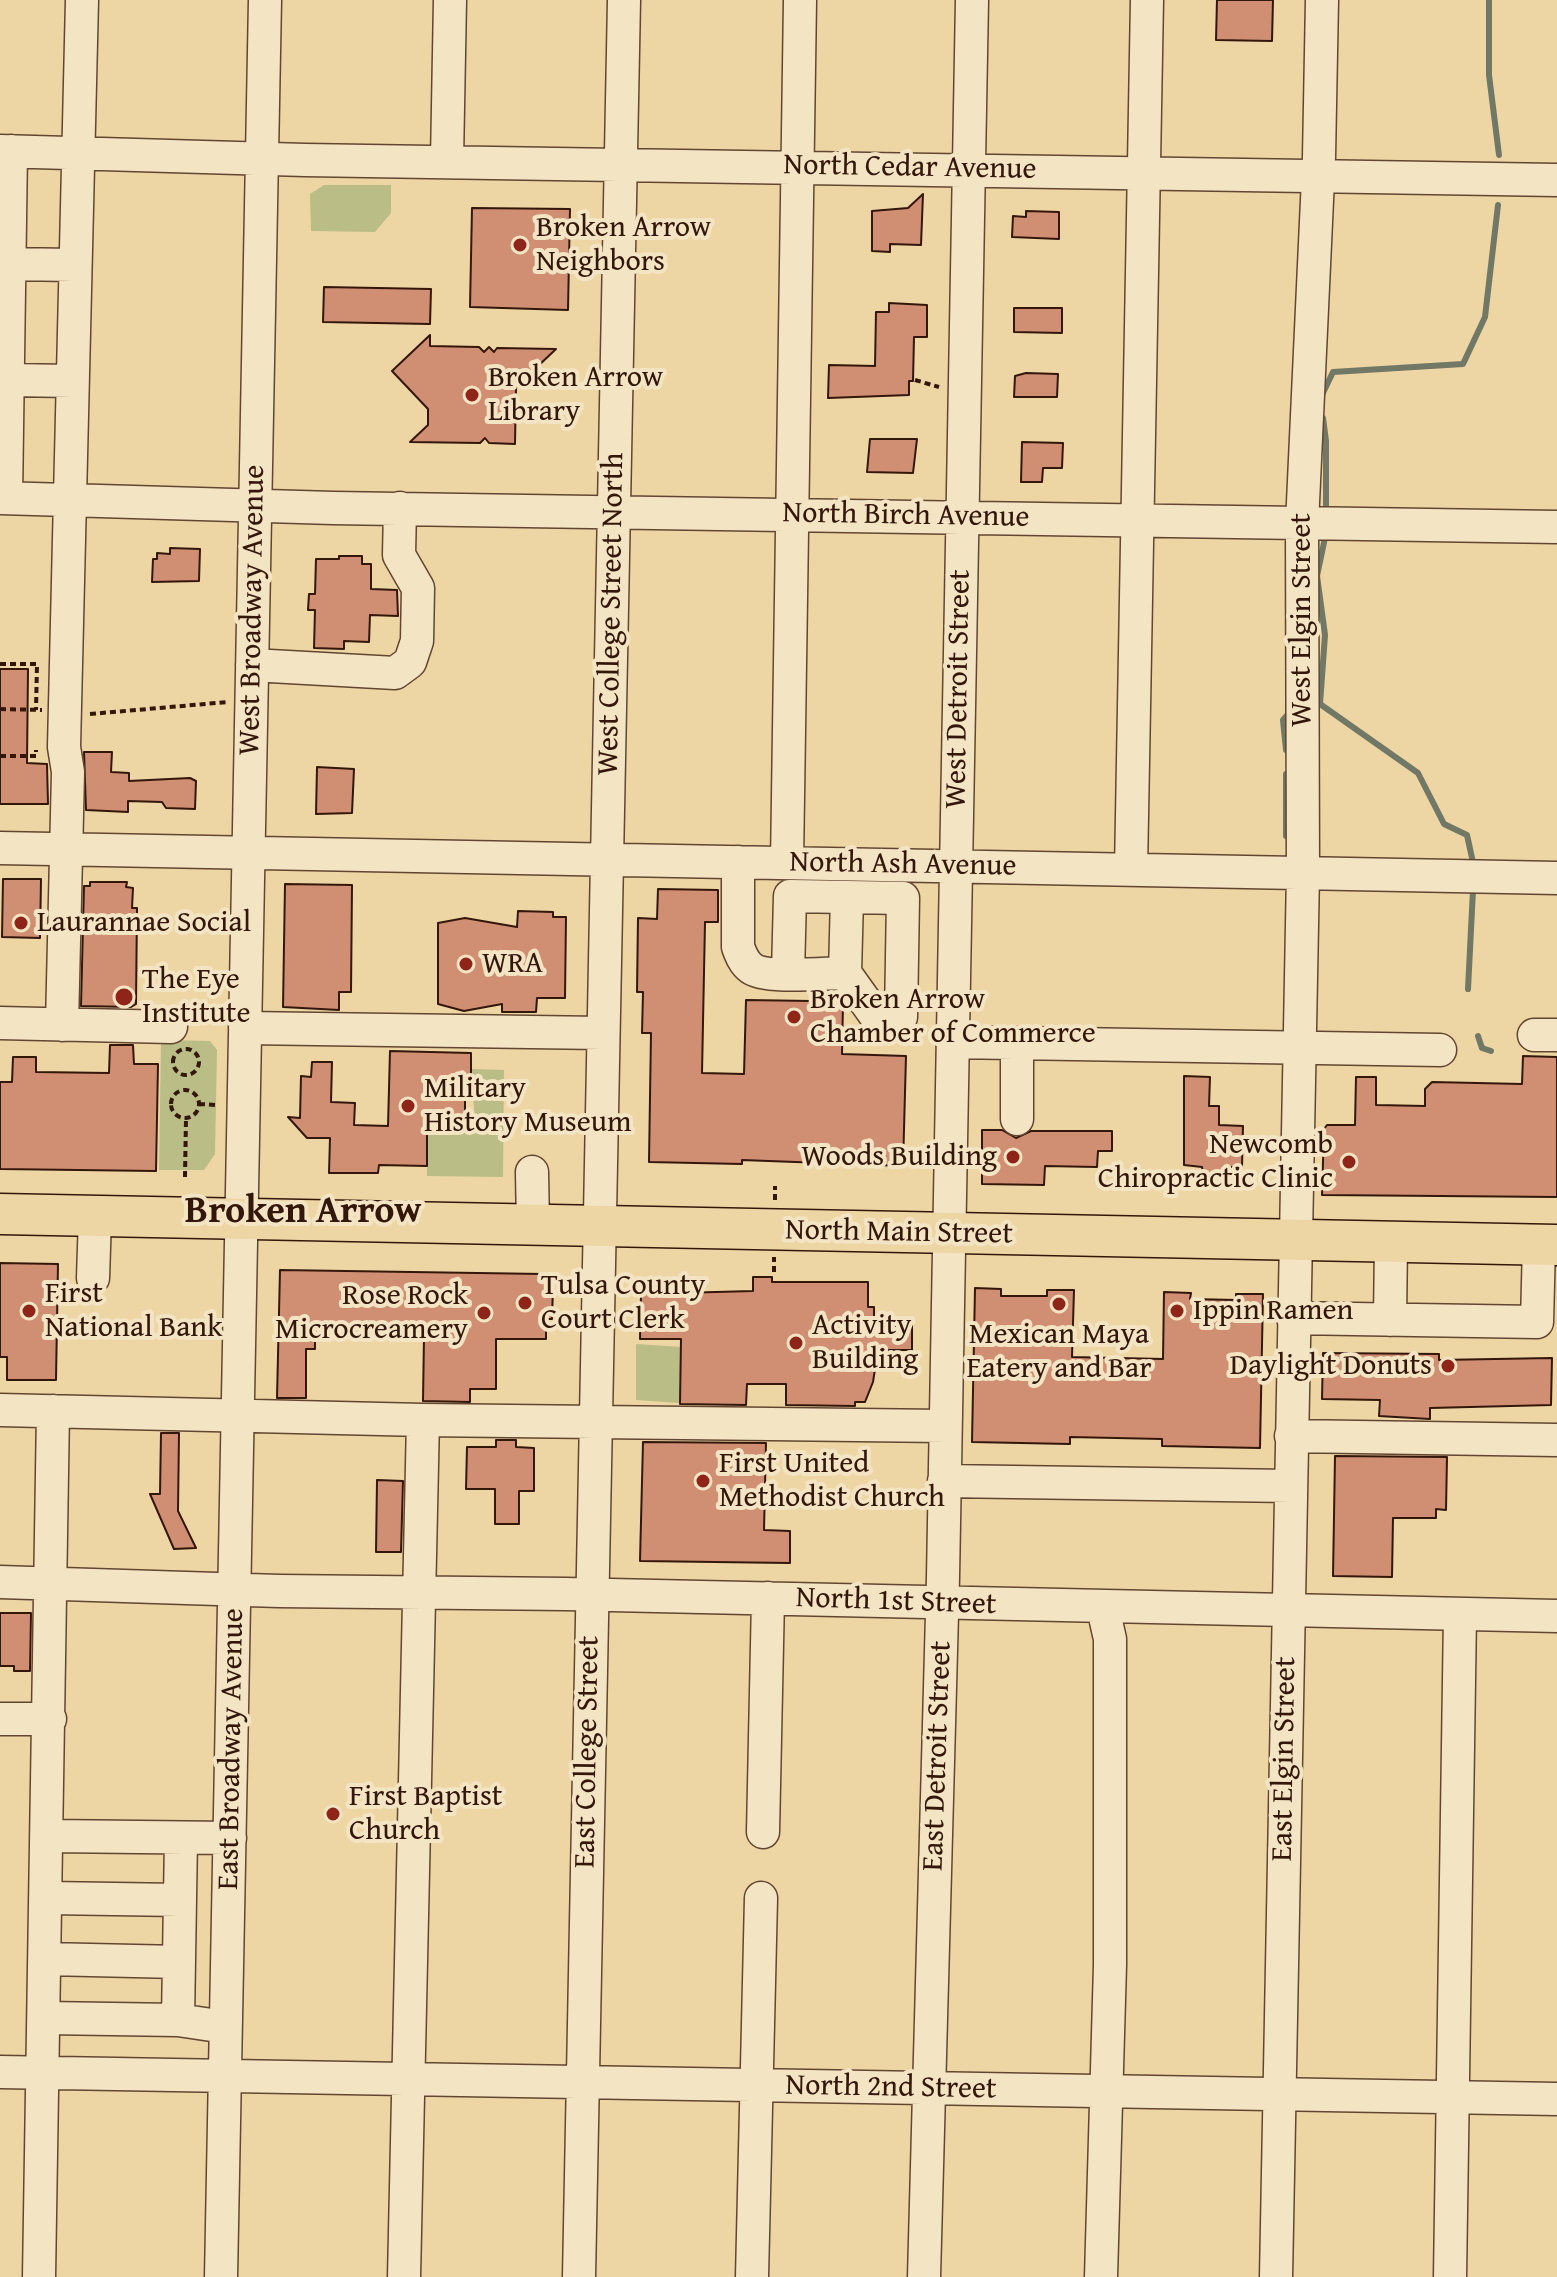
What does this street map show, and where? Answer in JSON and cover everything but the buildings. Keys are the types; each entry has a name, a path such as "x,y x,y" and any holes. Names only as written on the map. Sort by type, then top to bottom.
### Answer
{"main road":[{"name":"North Main Street","path":"0,1214 1548,1244"}],"street":[{"path":"62,1025 65,849 46,717 73,498 75,176 79,153 82,0"},
{"name":"West Broadway Avenue","path":"242,1220 265,0"},
{"path":"447,160 450,0"},
{"name":"West College Street North","path":"598,1227 624,0"},
{"path":"787,863 800,0"},
{"name":"West Detroit Street","path":"948,1234 972,0"},
{"path":"1131,870 1147,0"},
{"name":"West Elgin Street","path":"1295,1241 1303,873 1320,523 1318,177 1322,0"},
{"path":"3,498 8,380 6,151"},
{"name":"North Cedar Avenue","path":"6,151 1557,180"},
{"path":"9,264 74,265"},
{"path":"8,380 72,381"},
{"name":"North Birch Avenue","path":"3,498 400,508 1557,527"},
{"path":"252,665 395,673 410,662 417,641 418,588 399,555 400,508"},
{"name":"North Ash Avenue","path":"0,848 1557,878"},
{"path":"738,862 738,947 743,960 752,970 845,973"},
{"path":"788,973 790,896 847,897 903,898 901,1017 875,1015 845,973 847,897"},
{"path":"0,1023 171,1027"},
{"path":"245,1028 602,1033"},
{"path":"952,1042 1440,1050"},
{"path":"1017,1043 1017,1119"},
{"path":"532,1172 533,1226"},
{"path":"93,1278 95,1217"},
{"name":"East Broadway Avenue","path":"221,2277 242,1220"},
{"name":"East College Street","path":"579,2277 598,1227"},
{"name":"East Detroit Street","path":"924,2277 942,1603 948,1234"},
{"name":"East Elgin Street","path":"1276,2277 1295,1241"},
{"path":"1390,1320 1391,1242"},
{"path":"1293,1318 1537,1322 1548,1244"},
{"path":"0,1410 423,1420 944,1426"},
{"path":"39,2277 41,2072 48,1898 53,1411"},
{"path":"404,2277 423,1420"},
{"path":"1291,1436 1557,1440"},
{"path":"944,1481 1290,1486"},
{"name":"North 1st Street","path":"0,1582 1557,1616"},
{"path":"763,1832 768,1598"},
{"path":"1101,2277 1110,1724 1110,1639 1103,1608"},
{"path":"1450,2277 1460,1614"},
{"path":"0,1719 50,1719"},
{"path":"49,1836 230,1838"},
{"path":"178,2020 181,1838"},
{"path":"48,1898 180,1900"},
{"path":"752,2277 761,1898"},
{"path":"46,1959 179,1962"},
{"path":"45,2018 178,2020 225,2027"},
{"name":"North 2nd Street","path":"0,2072 1557,2099"}],"path":[{"path":"0,664 37,664 46,717"},
{"path":"0,709 46,717 251,701"},
{"path":"0,756 36,756 36,741"},
{"path":"185,1049 194,1052 199,1059 196,1071 187,1076 177,1072 172,1060 177,1052 185,1049"},
{"path":"186,1090 187,1076"},
{"path":"186,1090 197,1095 199,1104 196,1113 186,1118 175,1114 171,1101 176,1093 186,1090"},
{"path":"199,1104 217,1105"},
{"path":"185,1177 186,1118"}],"green space":[{"path":"324,185 391,185 391,213 375,232 311,231 310,194"},
{"path":"161,1040 210,1041 217,1050 215,1154 204,1170 159,1170"},
{"path":"471,1069 504,1070 503,1177 427,1176 427,1119 475,1120"},
{"path":"636,1344 681,1347 680,1403 636,1400"}],"waterway":[{"path":"1489,0 1489,75 1499,155"},
{"path":"1322,395 1333,372 1463,364 1485,317 1498,205"},
{"path":"1323,418 1326,514"},
{"path":"1326,533 1317,576 1325,635 1320,704 1418,773 1444,824 1467,835 1474,867"},
{"path":"1286,750 1283,720 1290,712"},
{"path":"1286,774 1286,836"},
{"path":"1468,989 1473,890"},
{"path":"1478,1036 1482,1048 1491,1051"}],"place":[{"name":"Broken Arrow Neighbors","path":"520,245"},
{"name":"Broken Arrow Library","path":"472,395"},
{"name":"Laurannae Social","path":"21,923"},
{"name":"WRA","path":"466,964"},
{"name":"The Eye Institute","path":"124,997"},
{"name":"Broken Arrow Chamber of Commerce","path":"794,1017"},
{"name":"Military History Museum","path":"408,1106"},
{"name":"Woods Building","path":"1013,1157"},
{"name":"Newcomb Chiropractic Clinic","path":"1349,1162"},
{"name":"Tulsa County Court Clerk","path":"525,1303"},
{"name":"Mexican Maya Eatery and Bar","path":"1059,1304"},
{"name":"First National Bank","path":"29,1311"},
{"name":"Ippin Ramen","path":"1177,1311"},
{"name":"Rose Rock Microcreamery","path":"484,1313"},
{"name":"Activity Building","path":"796,1343"},
{"name":"Daylight Donuts","path":"1448,1366"},
{"name":"First United Methodist Church","path":"703,1481"},
{"name":"First Baptist Church","path":"333,1814"}],"district":[{"name":"Broken Arrow","path":"303,1212"}]}
